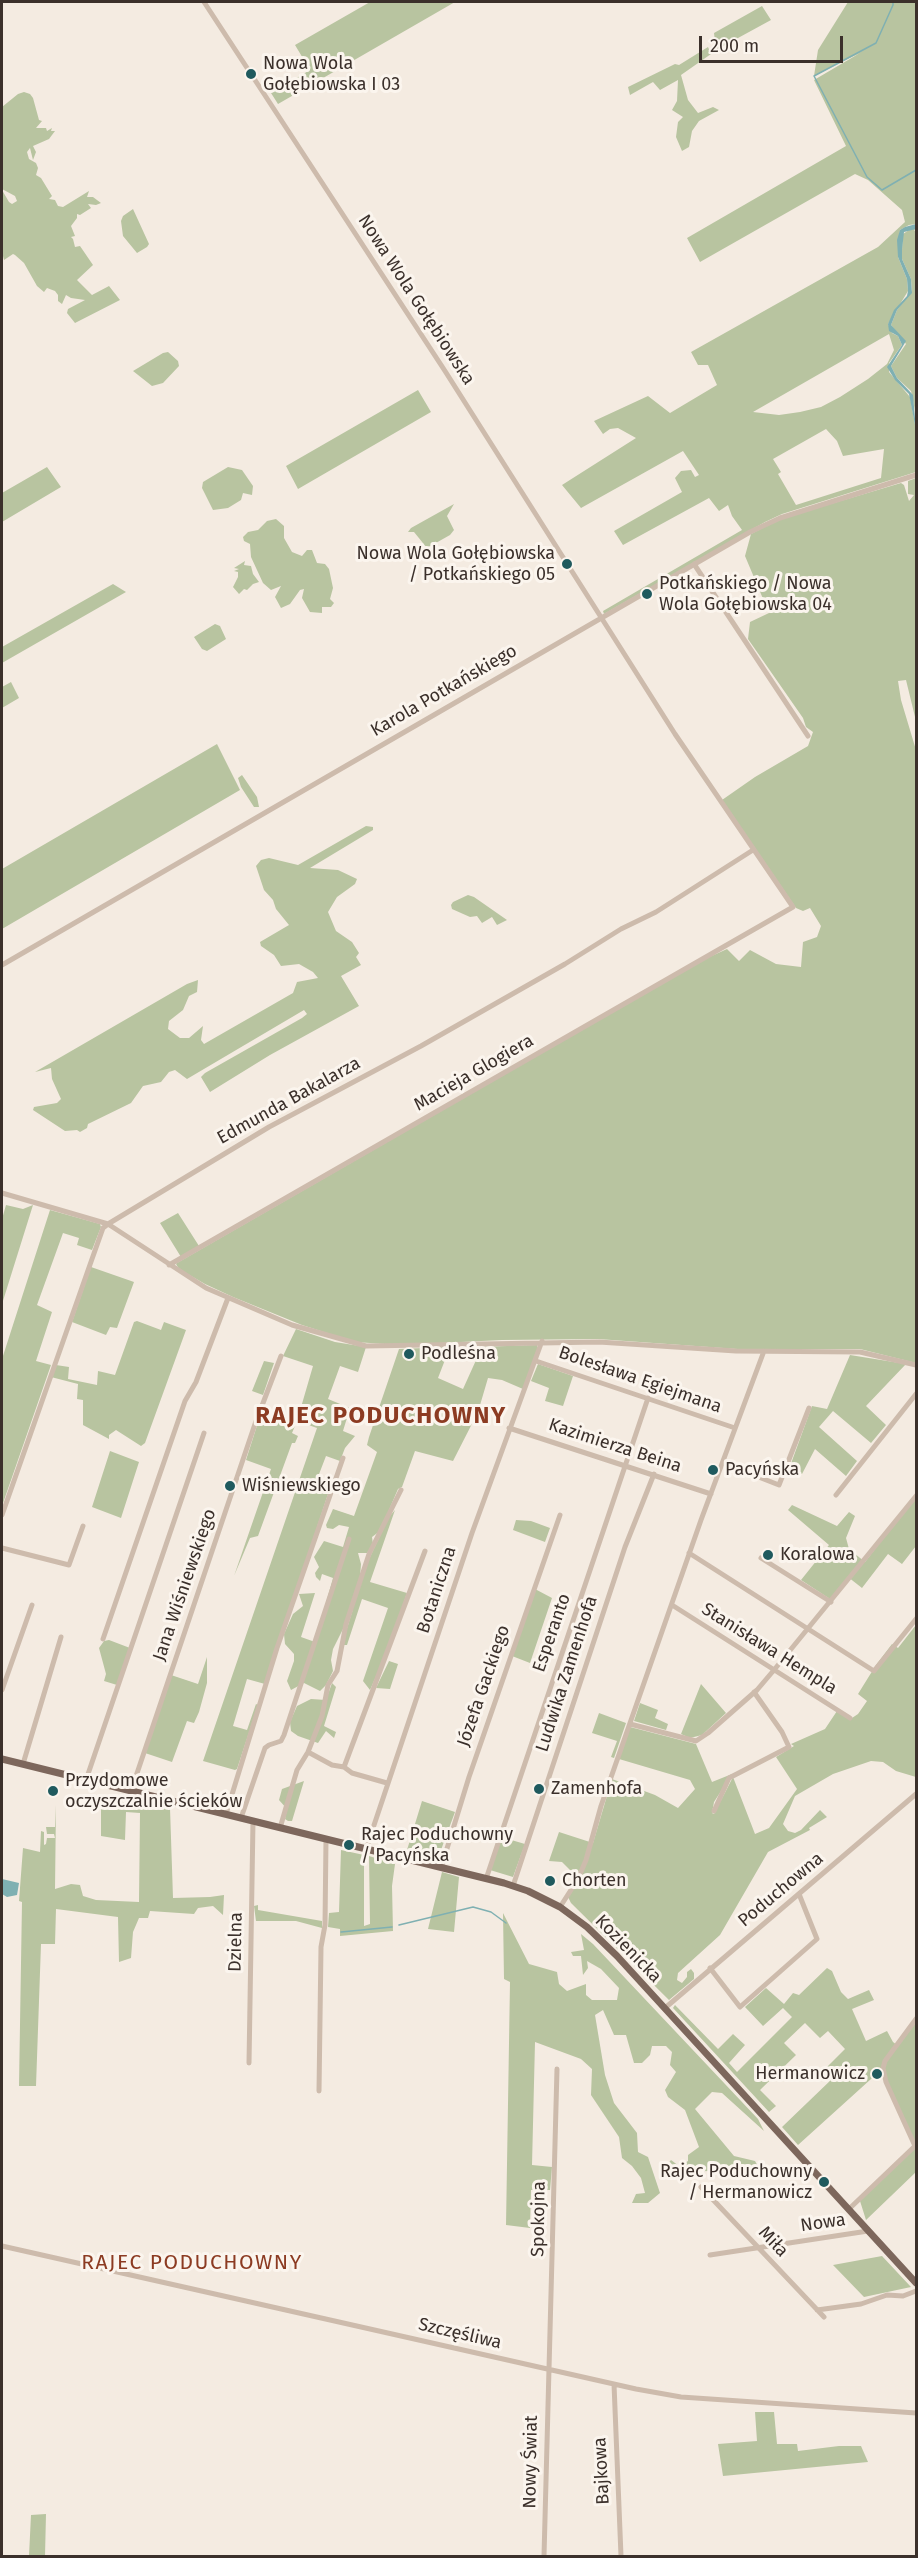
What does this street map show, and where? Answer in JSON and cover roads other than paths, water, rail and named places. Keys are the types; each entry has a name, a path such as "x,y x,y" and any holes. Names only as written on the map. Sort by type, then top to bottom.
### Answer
{"main road":[{"name":"Kozienicka","path":"2,1759 513,1886 560,1907 602,1940 916,2283"}],"street":[{"name":"Nowa Wola Gołębiowska","path":"204,2 675,734 793,907"},
{"name":"Karola Potkańskiego","path":"2,965 750,532 780,518 916,475"},
{"path":"694,564 808,736"},
{"name":"Edmunda Bakalarza","path":"108,1224 269,1127 421,1046 565,964 621,929 656,912 753,850"},
{"name":"Macieja Glogiera","path":"169,1265 793,907"},
{"path":"2,1193 108,1224 186,1277 228,1298 292,1325 366,1346 542,1341 599,1342 764,1351 860,1352 916,1365"},
{"path":"2,1515 103,1228 108,1224"},
{"path":"103,1639 185,1401 196,1382 228,1298"},
{"name":"Botaniczna","path":"366,1849 509,1428 542,1341"},
{"path":"560,1907 578,1880 586,1860 600,1806 689,1553 764,1351"},
{"name":"Jana Wiśniewskiego","path":"131,1791 255,1424 281,1356"},
{"name":"Bolesława Egiejmana","path":"536,1361 735,1428"},
{"path":"836,1495 916,1394"},
{"name":"Esperanto","path":"486,1879 648,1398"},
{"path":"723,1463 779,1485 809,1408"},
{"name":"Kazimierza Beina","path":"509,1428 711,1494"},
{"path":"86,1780 204,1433"},
{"path":"226,1814 277,1648 343,1458"},
{"name":"Ludwika Zamenhofa","path":"513,1886 626,1547 654,1474"},
{"path":"279,1828 297,1770 308,1752 322,1716 328,1685 337,1671 346,1624 369,1554 401,1490"},
{"path":"630,1724 696,1741 754,1692 774,1670 916,1496"},
{"name":"Józefa Gackiego","path":"441,1868 476,1756 560,1515"},
{"path":"2,1548 69,1565 83,1526"},
{"path":"242,1818 265,1748 281,1741 284,1735 349,1539"},
{"path":"344,1767 425,1551"},
{"path":"689,1553 874,1671 916,1619"},
{"path":"761,1558 831,1602"},
{"path":"2,1690 32,1605"},
{"name":"Stanisława Hempla","path":"672,1605 850,1718"},
{"path":"23,1764 62,1637"},
{"path":"714,1811 729,1778 789,1747 754,1692"},
{"path":"308,1752 332,1765 344,1767 352,1773 387,1783"},
{"name":"Poduchowna","path":"665,2008 916,1794"},
{"name":"Dzielna","path":"249,2063 253,1821"},
{"path":"319,2091 326,1839"},
{"path":"710,1968 741,2007 817,1939 799,1894"},
{"path":"849,2209 915,2146 886,2082 883,2068 885,2061 916,2019"},
{"name":"Spokojna","path":"549,2369 557,2068"},
{"name":"Miła","path":"701,2187 824,2317"},
{"name":"Nowa","path":"710,2255 868,2231"},
{"name":"Szczęśliwa","path":"2,2246 614,2384 681,2397 916,2413"},
{"path":"817,2310 861,2304 887,2295 903,2296 916,2291"},
{"name":"Nowy Świat","path":"544,2556 549,2369"},
{"name":"Bajkowa","path":"614,2384 621,2556"}],"water":[{"path":"916,224 916,229 904,232 902,250 902,259 911,279 912,293 897,310 891,325 906,341 891,366 897,378 913,395 916,430 909,394 895,380 887,367 902,345 898,336 889,331 888,324 894,310 907,296 908,291 907,279 898,257 897,240 900,230"},
{"path":"2,1879 19,1883 17,1895 7,1897 2,1894"}],"waterway":[{"path":"893,2 876,43 814,76 867,177 882,190 916,170"},
{"path":"399,1925 473,1907 491,1912 506,1923"},
{"path":"341,1932 392,1927"}],"place":[{"name":"Nowa Wola Gołębiowska I 03","path":"251,74"},
{"name":"Nowa Wola Gołębiowska / Potkańskiego 05","path":"567,564"},
{"name":"Potkańskiego / Nowa Wola Gołębiowska 04","path":"647,594"},
{"name":"Podleśna","path":"409,1354"},
{"name":"Pacyńska","path":"713,1470"},
{"name":"Wiśniewskiego","path":"230,1486"},
{"name":"Koralowa","path":"768,1555"},
{"name":"Zamenhofa","path":"539,1789"},
{"name":"Przydomowe oczyszczalnie ścieków","path":"53,1791"},
{"name":"Rajec Poduchowny / Pacyńska","path":"349,1845"},
{"name":"Chorten","path":"550,1881"},
{"name":"Hermanowicz","path":"877,2074"},
{"name":"Rajec Poduchowny / Hermanowicz","path":"824,2182"}],"district":[{"name":"RAJEC PODUCHOWNY","path":"381,1416"},
{"name":"RAJEC PODUCHOWNY","path":"192,2263"}]}
